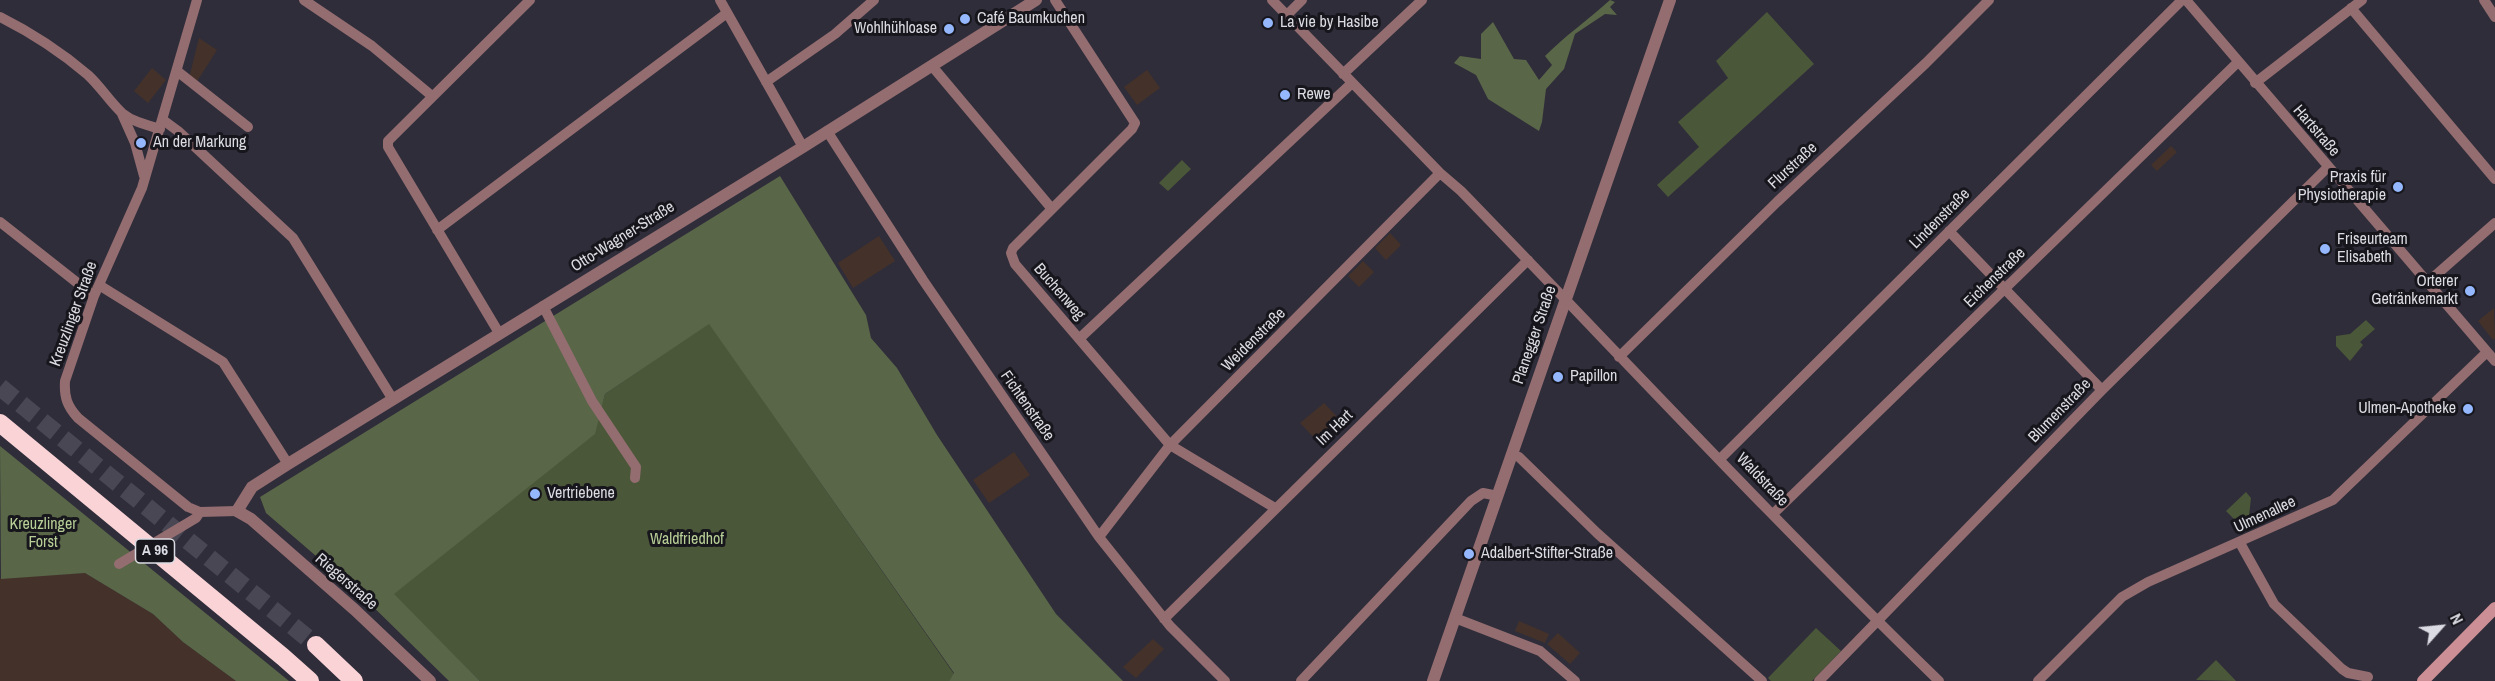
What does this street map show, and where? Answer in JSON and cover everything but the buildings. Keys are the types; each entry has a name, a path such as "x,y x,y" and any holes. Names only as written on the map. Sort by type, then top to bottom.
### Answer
{"highway":[{"name":"A 96","path":"0,423 310,681"},
{"path":"316,645 354,681"}],"main road":[{"path":"2423,681 2495,608"}],"street":[{"name":"Kreuzlinger Straße","path":"197,0 145,179 94,296 65,381 66,401 78,418 198,515"},
{"path":"304,0 372,46 432,96"},
{"path":"720,0 802,147"},
{"path":"766,82 835,34 874,0"},
{"name":"Otto-Wagner-Straße","path":"237,512 252,487 1036,0"},
{"path":"932,66 1052,209 1132,129 1135,123 1055,0"},
{"name":"Waldstraße","path":"1272,0 1440,174 1461,191 1619,357 1877,621 1939,681"},
{"path":"1287,15 1302,0"},
{"path":"1344,74 1422,0"},
{"name":"Planegger Straße","path":"1433,681 1513,454 1564,299 1670,0"},
{"name":"Flurstraße","path":"1619,357 1782,197 1989,0"},
{"name":"Hartstraße","path":"2184,0 2495,362"},
{"name":"Lindenstraße","path":"1720,459 2184,0"},
{"path":"2255,83 2361,0"},
{"path":"2484,0 2495,17"},
{"path":"499,333 388,147 388,141 530,1"},
{"path":"2351,8 2495,179"},
{"path":"437,230 727,13"},
{"path":"0,17 45,42 75,64 99,85 122,112 139,123 161,125 178,131 293,238 392,398"},
{"name":"Eichenstraße","path":"1773,514 2238,62"},
{"path":"177,71 248,127"},
{"path":"1080,338 1352,83"},
{"path":"122,112 135,143 145,179"},
{"name":"Fichtenstraße","path":"827,131 926,285 1100,537 1164,619 1225,681"},
{"name":"Blumenstraße","path":"1819,681 2102,390 2328,167"},
{"name":"Weidenstraße","path":"1100,537 1170,445 1440,174"},
{"name":"Buchenweg","path":"1052,209 1011,254 1016,264 1170,445 1275,508"},
{"path":"0,222 94,296"},
{"path":"2428,282 2495,223"},
{"path":"1949,231 2102,390"},
{"name":"Im Hart","path":"1164,619 1528,260"},
{"path":"99,285 223,362 288,464"},
{"path":"543,306 592,401 636,467 635,478"},
{"name":"Ulmenallee","path":"2038,681 2122,597 2148,582 2241,543 2333,500 2487,352"},
{"path":"1513,454 1519,457 1597,533 1762,681"},
{"path":"1301,681 1472,501 1484,493 1498,496"},
{"path":"118,564 198,515 237,512"},
{"name":"Riegerstraße","path":"237,512 251,519 430,681"},
{"path":"2241,543 2274,604 2342,669 2348,673 2368,677"},
{"path":"1455,618 1540,651 1575,681"}],"shaded area":[{"path":"199,38 217,50 196,83 189,78"},
{"path":"152,68 166,80 148,103 134,91"},
{"path":"1147,70 1160,88 1137,105 1124,87"},
{"path":"2171,146 2177,152 2157,171 2151,165"},
{"path":"1390,233 1401,245 1386,260 1375,248"},
{"path":"879,236 895,261 853,288 838,263"},
{"path":"1363,261 1374,272 1359,287 1348,276"},
{"path":"2494,308 2495,338 2493,340 2478,321"},
{"path":"1324,403 1344,424 1323,447 1300,423"},
{"path":"1014,452 1030,475 989,503 973,480"},
{"path":"85,573 153,614 183,642 236,681 0,681 0,578"},
{"path":"1519,621 1549,634 1545,643 1515,631"},
{"path":"1558,633 1580,653 1570,664 1547,644"},
{"path":"1153,639 1164,649 1136,678 1123,667"}],"green space":[{"path":"1610,0 1615,2 1610,7 1617,15 1605,14 1575,34 1564,69 1546,89 1539,131 1488,99 1476,75 1454,63 1460,56 1481,59 1481,34 1493,22 1514,59 1526,60 1539,80 1552,65 1545,56"},
{"path":"1767,12 1814,64 1668,197 1657,185 1699,147 1678,122 1728,78 1716,61"},
{"path":"1182,160 1191,169 1168,191 1159,183"},
{"path":"780,176 866,315 871,338 897,368 937,435 1056,614 1123,681 949,681 954,673 709,324 605,394 595,434 394,594 480,681 449,681 359,593 266,513 260,497"},
{"path":"2366,320 2375,329 2360,342 2363,345 2350,361 2336,346 2336,336 2350,334"},
{"name":"Waldfriedhof","path":"709,323 954,674 949,681 480,681 393,594 594,434 605,394"},
{"name":"Kreuzlinger Forst","path":"0,446 289,681 236,681 183,642 153,614 85,573 1,579"},
{"path":"2246,492 2251,498 2249,516 2240,525 2226,511"},
{"path":"1816,628 1841,651 1812,681 1771,681 1768,678"},
{"path":"2216,660 2236,681 2196,680"}],"tunnel":[{"path":"0,387 316,645"}],"place":[{"name":"Café Baumkuchen","path":"965,19"},
{"name":"La vie by Hasibe","path":"1268,23"},
{"name":"Wohlhühloase","path":"949,29"},
{"name":"Rewe","path":"1285,95"},
{"name":"An der Markung","path":"141,143"},
{"name":"Praxis für Physiotherapie","path":"2398,187"},
{"name":"Friseurteam Elisabeth","path":"2325,249"},
{"name":"Orterer Getränkemarkt","path":"2470,291"},
{"name":"Papillon","path":"1558,377"},
{"name":"Ulmen-Apotheke","path":"2468,409"},
{"name":"Vertriebene","path":"535,494"},
{"name":"Adalbert-Stifter-Straße","path":"1469,554"}]}
